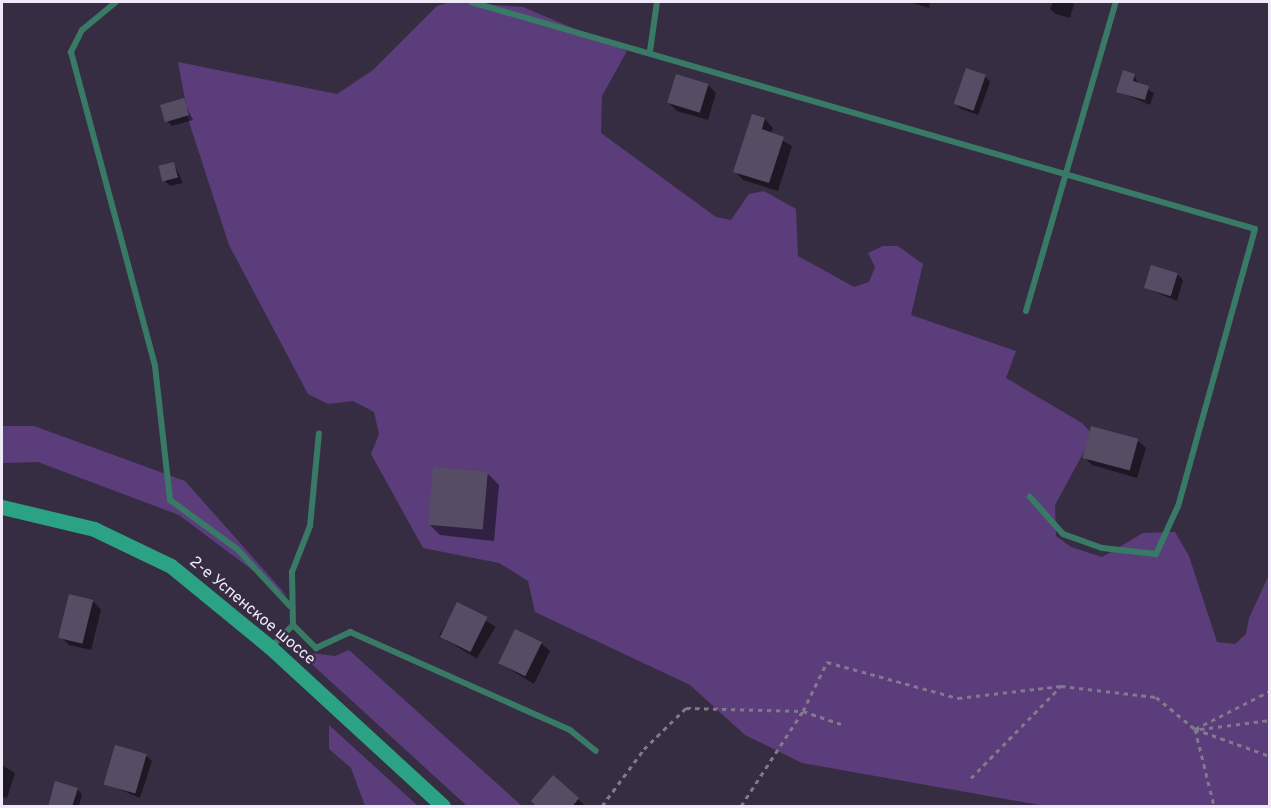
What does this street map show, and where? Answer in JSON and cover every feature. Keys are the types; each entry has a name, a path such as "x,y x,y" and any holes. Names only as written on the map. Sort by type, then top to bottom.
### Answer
{"main road":[{"name":"2-е Успенское шоссе","path":"2,507 72,521 145,551 204,590 270,647 443,807"}],"lane":[{"path":"116,2 82,30 71,52 155,366 170,500 237,549 290,606"},
{"path":"471,2 650,51 1255,229 1178,506 1156,554 1102,548 1063,534 1030,497"},
{"path":"650,51 657,2"},
{"path":"1026,311 1116,2"},
{"path":"319,433 310,526 292,572 290,606 293,625 316,648 350,632 570,730 596,751"},
{"path":"270,647 293,625"}],"path":[{"path":"741,807 803,711 827,662 958,698 1061,686 1156,697 1195,729 1269,756"},
{"path":"971,778 1061,686"},
{"path":"1195,729 1269,691"},
{"path":"602,807 644,749 686,708 803,711 841,724"},
{"path":"1195,729 1269,720"},
{"path":"1195,729 1214,807"}],"shaded area":[{"path":"449,2 523,7 627,51 602,96 601,133 716,217 731,220 749,194 764,191 796,209 798,256 854,287 869,282 875,267 868,253 883,246 898,246 923,264 911,315 1016,351 1006,378 1082,423 1093,435 1055,505 1056,536 1071,547 1102,557 1143,533 1175,532 1189,556 1217,642 1235,644 1246,634 1249,618 1269,575 1269,806 1045,806 802,763 745,735 690,685 535,612 528,581 499,563 423,548 371,454 379,434 374,412 353,401 328,404 308,394 229,245 189,122 178,62 337,94 373,70 437,6"},
{"path":"2,426 34,426 185,481 288,597 179,515 38,462 2,463"},
{"path":"349,650 522,806 467,806 304,657 302,652 335,656"},
{"path":"329,725 418,806 365,806 351,768 329,749"}],"building":[{"path":"966,68 986,75 973,111 954,104"},
{"path":"1123,70 1135,74 1133,81 1149,86 1145,100 1116,92"},
{"path":"676,74 709,84 700,113 667,103"},
{"path":"184,98 189,115 165,122 160,105"},
{"path":"752,114 765,118 762,129 784,137 769,183 733,172"},
{"path":"174,162 178,178 162,181 158,166"},
{"path":"1151,265 1178,273 1171,296 1144,288"},
{"path":"1091,426 1138,439 1130,471 1082,458"},
{"path":"433,467 488,472 483,530 428,525"},
{"path":"69,594 93,600 82,644 58,638"},
{"path":"457,602 488,617 470,652 440,637"},
{"path":"515,629 542,642 525,676 498,663"},
{"path":"115,745 147,754 135,794 104,784"},
{"path":"553,775 579,798 572,807 537,807 531,801"},
{"path":"55,781 78,788 72,807 48,807"}]}
